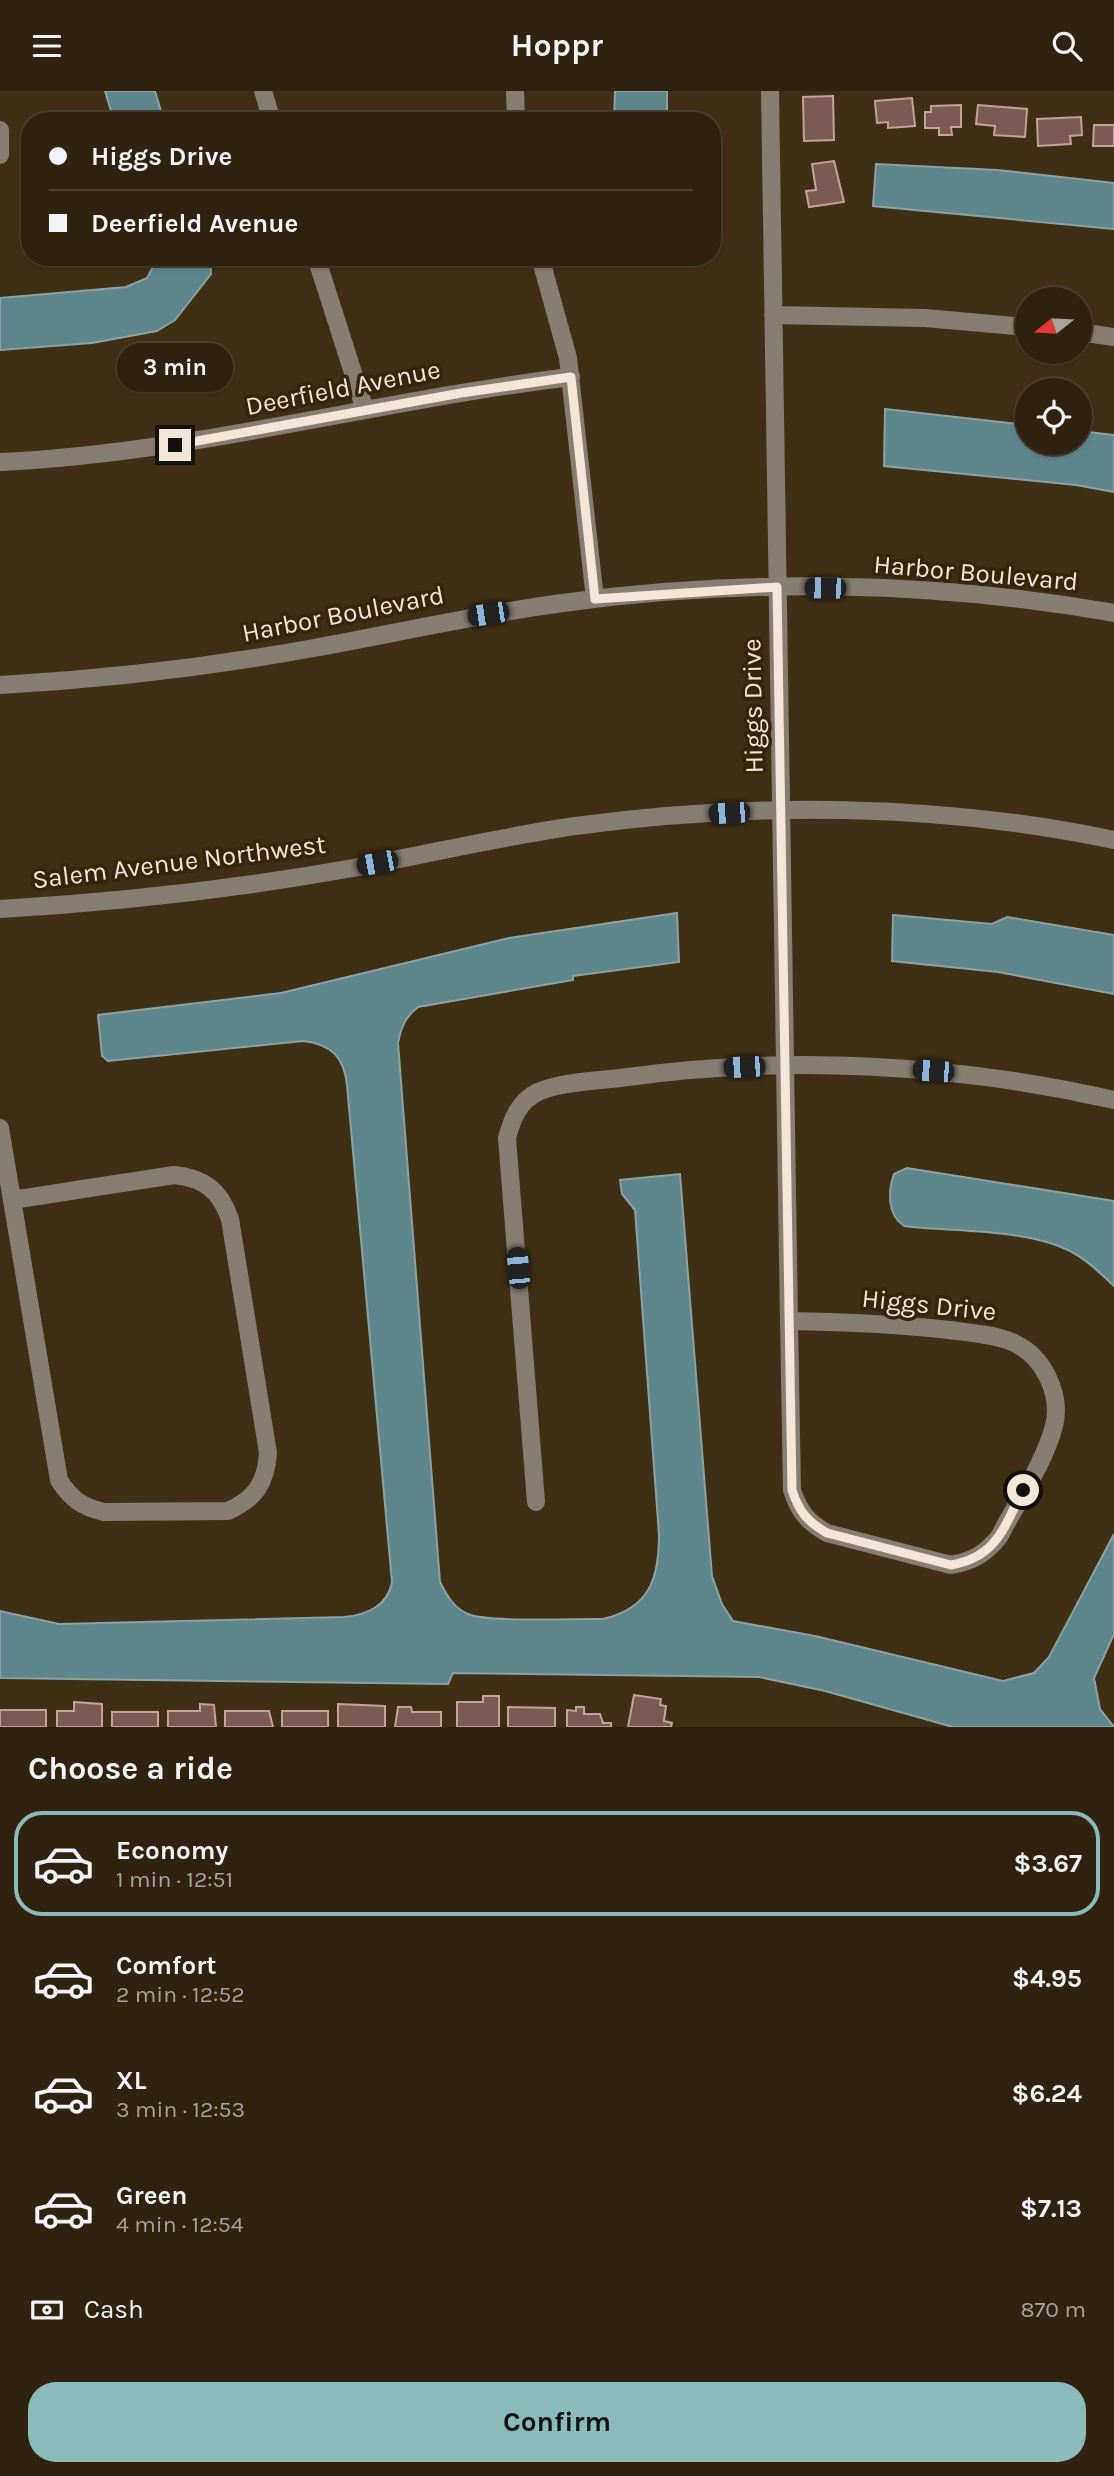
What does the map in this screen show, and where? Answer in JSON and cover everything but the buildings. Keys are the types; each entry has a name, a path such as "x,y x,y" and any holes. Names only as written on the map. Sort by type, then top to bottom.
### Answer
{"street":[{"path":"263,91 269,112"},
{"path":"515,91 516,112"},
{"name":"Higgs Drive","path":"770,91 784,1066 792,1490 798,1508 810,1523 827,1533 951,1565 970,1562 987,1552 999,1537 1054,1425 1054,1396 1044,1369 1031,1354 1015,1343 997,1337 912,1326 789,1321"},
{"path":"0,130 0,155"},
{"path":"319,266 365,410"},
{"path":"543,266 560,320 571,377 595,599"},
{"path":"774,315 925,318 1015,326"},
{"path":"1092,334 1114,337"},
{"name":"Deerfield Avenue","path":"0,462 175,445 461,393 571,377"},
{"name":"Harbor Boulevard","path":"0,685 225,663 464,618 595,599 777,587 939,592 1114,613"},
{"name":"Salem Avenue Northwest","path":"0,909 146,897 257,884 576,826 664,816 780,811 926,815 1013,823 1114,839"},
{"path":"537,1502 507,1139 512,1120 522,1104 538,1092 649,1074 784,1066 933,1071 1007,1080 1114,1100"},
{"path":"0,1128 12,1201 59,1480 69,1496 85,1508 104,1512 228,1511 245,1503 258,1490 267,1472 268,1453 230,1219 223,1201 211,1186 174,1175 12,1201"}],"water":[{"path":"105,91 155,91 161,112 111,112"},
{"path":"615,91 667,91 667,112 614,112"},
{"path":"876,164 997,170 1114,183 1114,229 873,206"},
{"path":"153,266 211,266 211,274 175,320 157,331 92,343 0,350 0,298 126,287 147,278"},
{"path":"885,409 1015,424 1015,455 1092,455 1092,432 1114,435 1114,492 1076,485 884,466"},
{"path":"677,913 679,962 573,976 573,980 418,1007 402,1028 398,1043 440,1582 448,1597 463,1611 479,1617 603,1619 632,1607 649,1589 657,1565 659,1535 635,1210 622,1194 620,1180 680,1174 712,1576 722,1604 733,1621 815,1636 1003,1681 1034,1673 1049,1657 1114,1534 1114,1634 1094,1678 1100,1709 1114,1727 953,1727 825,1691 759,1677 453,1673 448,1684 0,1678 0,1611 59,1624 344,1617 375,1608 386,1597 392,1582 347,1085 343,1067 328,1049 303,1041 108,1061 102,1056 98,1015 281,993 509,938"},
{"path":"893,915 992,924 1007,917 1114,935 1114,994 998,972 892,961"},
{"path":"907,1168 1114,1201 1114,1286 1076,1254 1043,1241 1004,1234 904,1226 894,1216 890,1195 894,1174"}],"route":[{"path":"175,445 461,393 571,377 595,599 777,587 792,1490 798,1508 810,1523 827,1533 951,1565 970,1562 987,1552 999,1537 1023,1490"}]}
